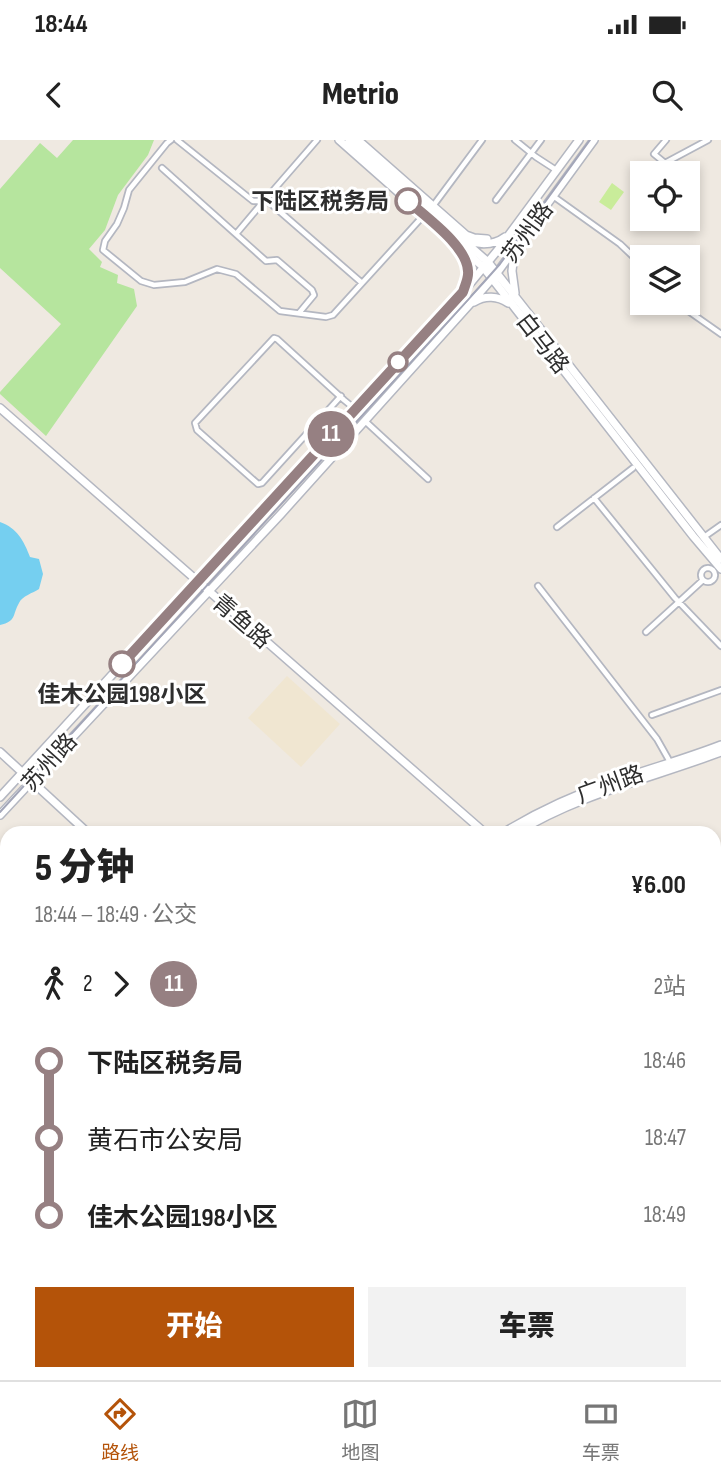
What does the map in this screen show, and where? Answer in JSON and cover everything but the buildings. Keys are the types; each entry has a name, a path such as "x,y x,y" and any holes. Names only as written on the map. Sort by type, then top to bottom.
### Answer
{"main road":[{"name":"白马路","path":"339,140 424,215 455,238"},
{"name":"白马路","path":"349,140 360,143 455,238 485,264 701,540 721,559"},
{"name":"苏州路","path":"0,797 463,292 579,140"},
{"name":"苏州路","path":"0,815 365,421 495,276 594,140"},
{"path":"360,143 466,235 488,239"},
{"path":"455,238 481,244 498,242 509,235"},
{"path":"455,238 466,258 468,270 463,292"},
{"path":"516,247 512,257 512,271 520,308"},
{"path":"470,304 485,297 500,299 520,308"},
{"name":"青鱼路","path":"0,408 477,826"},
{"name":"白马路","path":"701,540 718,574"},
{"name":"广州路","path":"514,826 529,817 611,782 721,745"},
{"path":"0,752 80,826"},
{"name":"广州路","path":"527,826 613,788 721,752"}],"street":[{"path":"171,140 129,190 121,216 105,241 103,250 141,281 154,285 185,282 217,268 236,274 280,311 326,317 333,315 424,215"},
{"path":"177,140 253,201 271,202 362,283"},
{"path":"236,234 317,140"},
{"path":"433,206 482,140"},
{"path":"515,140 556,170"},
{"path":"496,200 541,140"},
{"path":"666,140 654,154 665,163 708,140"},
{"path":"162,168 266,261 278,260 312,290 314,295 299,313"},
{"path":"554,196 630,254"},
{"path":"694,315 721,334"},
{"path":"341,396 262,483 258,484 197,430 195,424 274,338 277,338 341,396 355,409"},
{"path":"365,421 428,479"},
{"path":"557,527 633,468"},
{"path":"594,498 679,602 721,646"},
{"path":"701,540 721,524"},
{"path":"708,565 718,574 710,582 704,580 701,574 708,565"},
{"path":"646,632 704,580"},
{"path":"538,586 657,739 670,762"},
{"path":"652,715 721,690"}],"shaded area":[{"path":"287,676 340,724 301,767 248,718"}],"green space":[{"path":"73,140 154,140 148,155 118,195 105,230 89,249 102,262 100,267 118,275 117,283 134,289 137,306 46,436 0,394 61,324 0,268 0,189 40,143 57,158"},
{"path":"612,183 624,192 611,210 599,202"}],"water":[{"path":"0,522 19,536 30,557 39,559 43,574 39,589 23,598 12,619 0,625"}],"tram line":[{"path":"0,812 500,264 590,140"}],"bus line":[{"name":"11","path":"122,664 463,292 468,277 466,258 455,242 408,201"}],"place":[{"name":"下陆区税务局","path":"408,201"},
{"name":"佳木公园198小区","path":"122,664"}]}
